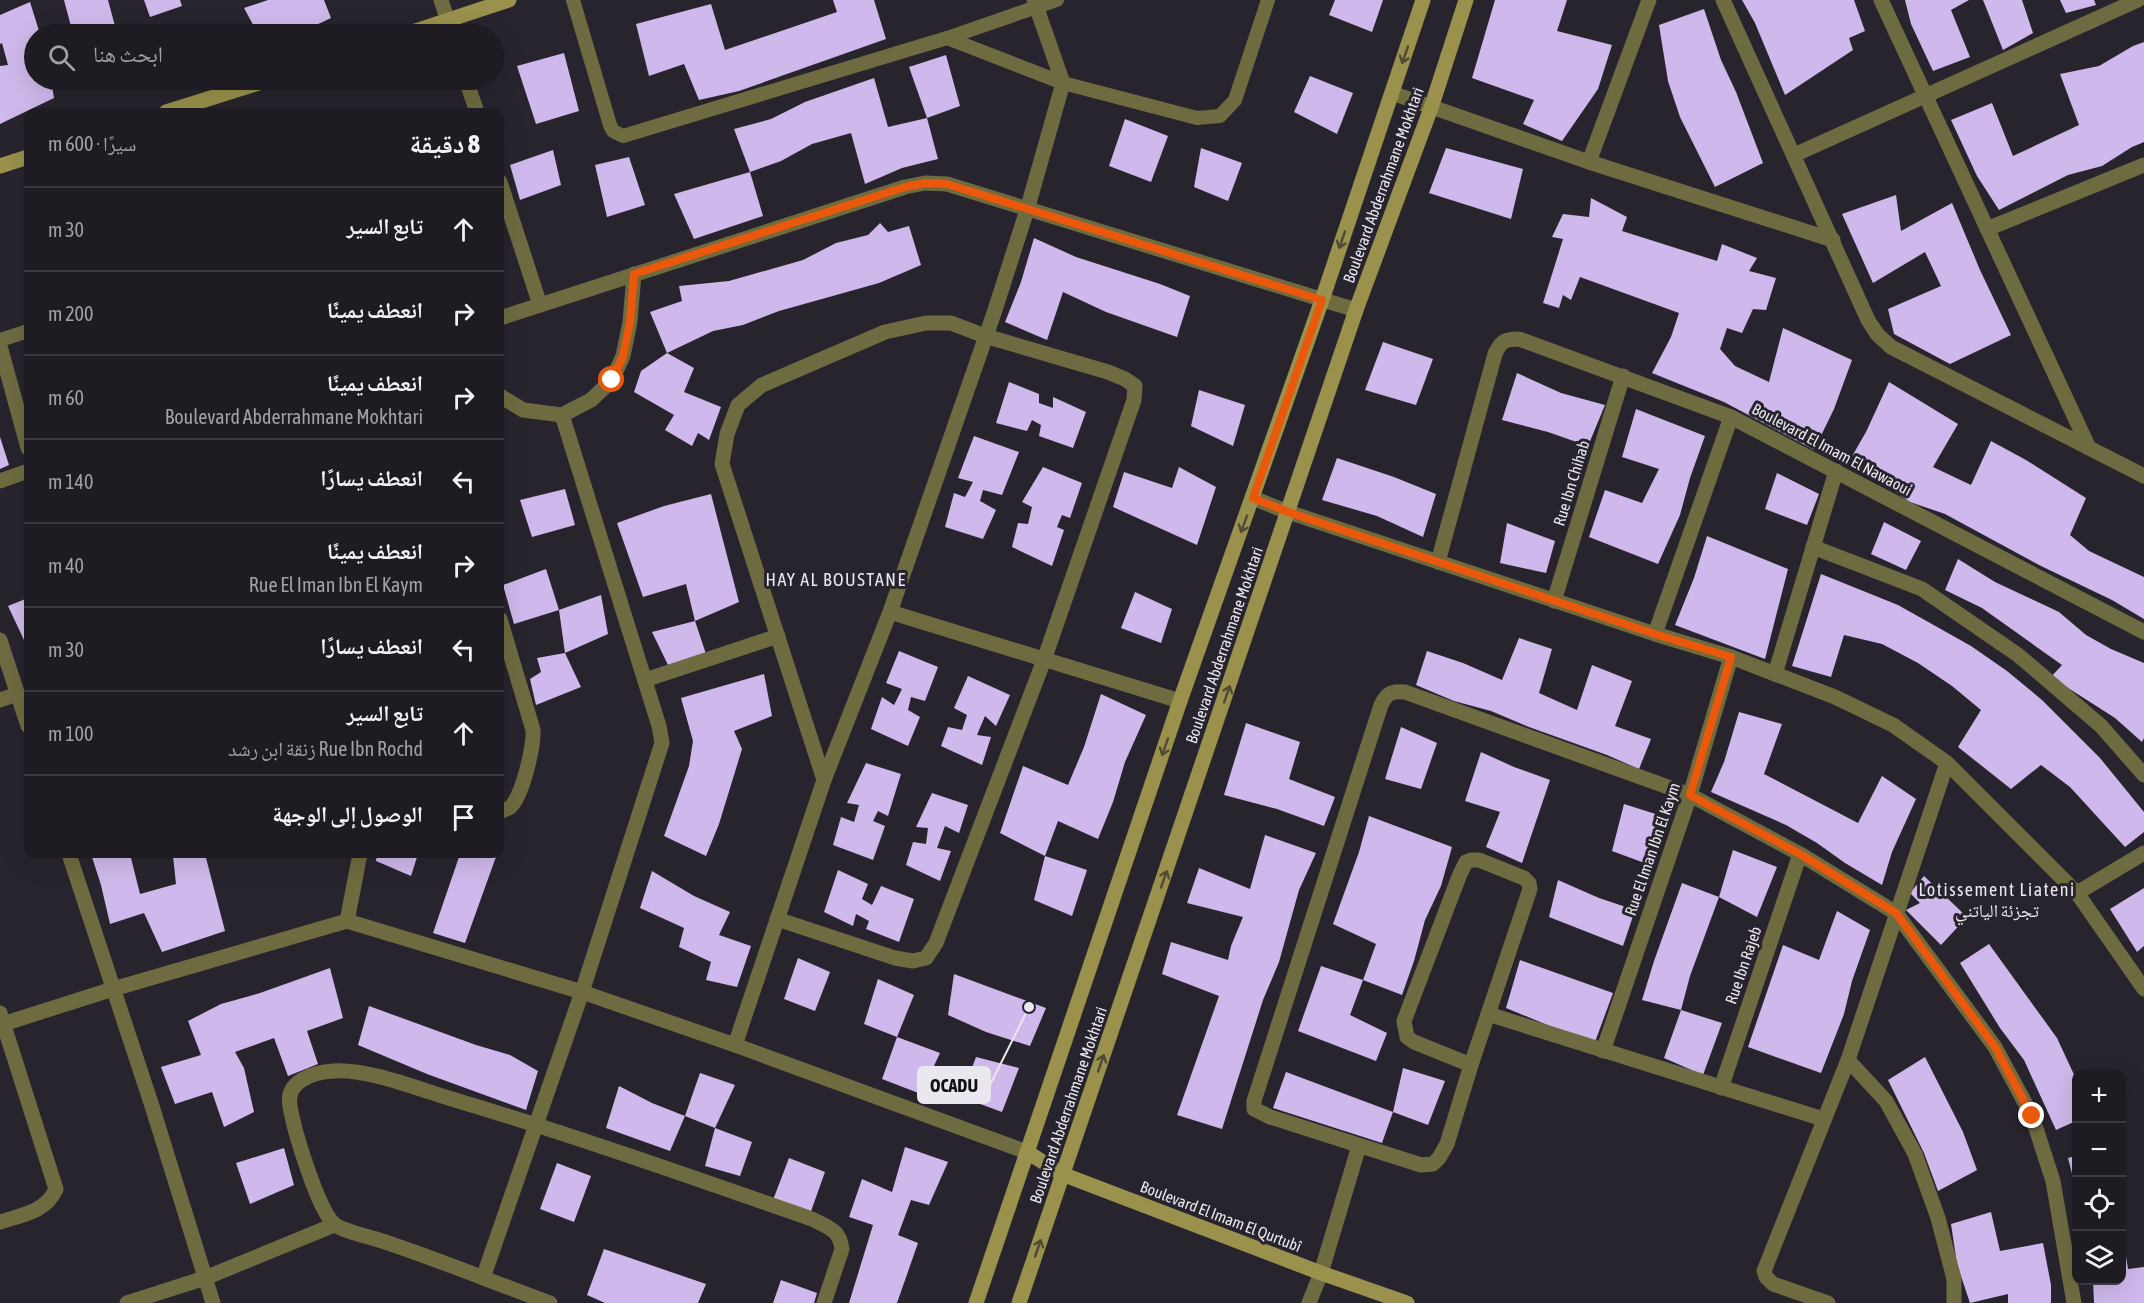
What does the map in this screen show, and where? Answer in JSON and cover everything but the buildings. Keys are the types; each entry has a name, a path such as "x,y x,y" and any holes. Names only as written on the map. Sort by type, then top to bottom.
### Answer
{"main road":[{"path":"458,24 509,0"},
{"name":"Boulevard Abderrahmane Mokhtari","path":"976,1303 1180,701 1322,300 1423,0"},
{"name":"Boulevard Abderrahmane Mokhtari","path":"1019,1303 1356,310 1431,108 1467,0"},
{"path":"183,108 237,90"},
{"path":"0,166 24,158"},
{"name":"Boulevard El Imam El Qurtubî","path":"1027,1152 1062,1174 1321,1273 1407,1303"}],"street":[{"path":"441,0 448,24"},
{"path":"1589,162 1649,0"},
{"path":"1723,0 1868,320 1877,334 1891,347 2144,476"},
{"path":"1881,0 2089,448"},
{"path":"1794,155 2138,0"},
{"path":"735,1045 824,780 890,612 1027,210 1063,83 1035,4"},
{"path":"469,90 476,108"},
{"path":"1392,93 1589,162 1833,240"},
{"path":"1988,230 2143,170"},
{"path":"504,317 905,187 925,183 947,184 1356,310"},
{"path":"504,194 540,305"},
{"path":"504,398 523,410 562,415 591,400 612,380 623,356 630,322 634,274"},
{"path":"777,918 895,958 913,961 926,958 936,943 1044,660 1134,400 1135,386 1108,372 985,336 951,323 926,323 885,332 762,385 738,405 727,434 722,464 824,780"},
{"name":"Boulevard El Imam El Nawaoui","path":"1438,562 1495,354 1500,342 1507,339 1519,339 1731,417 2144,632"},
{"path":"0,346 24,433"},
{"name":"Rue Ibn Chihab","path":"1554,601 1623,376"},
{"path":"483,1278 582,992 662,743 660,726 562,415"},
{"path":"1655,634 1731,417"},
{"path":"1775,674 1836,471"},
{"path":"0,481 24,472"},
{"path":"1253,498 1288,512 1554,601 1731,657 1835,697 1893,725 1947,763 2077,893 2144,989"},
{"path":"1813,547 1922,589 2018,655 2102,726 2144,775"},
{"path":"890,612 1180,701"},
{"path":"504,632 534,739 532,753 515,802 504,810"},
{"path":"645,680 778,636"},
{"path":"0,640 24,713"},
{"name":"Rue El Iman Ibn El Kaym","path":"1603,1051 1690,795 1731,657"},
{"path":"1471,1065 1414,1042 1407,1037 1404,1021 1460,874 1466,862 1479,860 1524,878 1529,883 1530,889 1447,1144 1439,1158 1433,1164 1421,1165 1254,1109 1254,1101 1386,695 1394,691 1405,692 1690,795 1800,854 1896,913 1995,1047 2032,1116 2053,1181 2074,1303"},
{"path":"0,700 18,694"},
{"path":"1828,1303 1773,1284 1764,1271 1848,1060 1947,763"},
{"path":"2077,893 2144,853"},
{"name":"Rue Ibn Rajeb","path":"1721,1088 1800,854"},
{"path":"70,858 152,1106 213,1303"},
{"path":"347,921 359,858"},
{"path":"0,1222 41,1208 52,1197 56,1189 2,1018 113,989 347,921 582,992 735,1045 1027,1152"},
{"path":"1488,1014 1823,1119"},
{"path":"1848,1060 1886,1101 1915,1154 1938,1218 1954,1279 1954,1303"},
{"path":"550,1303 334,1225 322,1206 313,1183 289,1106 290,1093 301,1081 314,1075 333,1071 364,1074 537,1124 812,1219 833,1229 840,1237 842,1249 824,1303"},
{"path":"1310,1303 1359,1146"},
{"path":"127,1303 205,1278 334,1225"}],"lane":[{"path":"573,0 609,125 613,131 623,136 947,38 1035,4 1058,0"},
{"path":"947,38 1063,83 1197,118 1220,116 1235,100 1268,0"},
{"path":"0,340 24,332"}],"place":[{"name":"OCADU","path":"1029,1007"}],"district":[{"name":"HAY AL BOUSTANE","path":"836,580"},
{"name":"Lotissement Liateni تجزئة الياتني","path":"1997,900"}],"route":[{"path":"612,380 623,356 630,322 634,274 905,187 925,183 947,184 1322,300 1253,498 1288,512 1554,601 1731,657 1690,795 1800,854 1896,913 1995,1047 2032,1116"}]}
